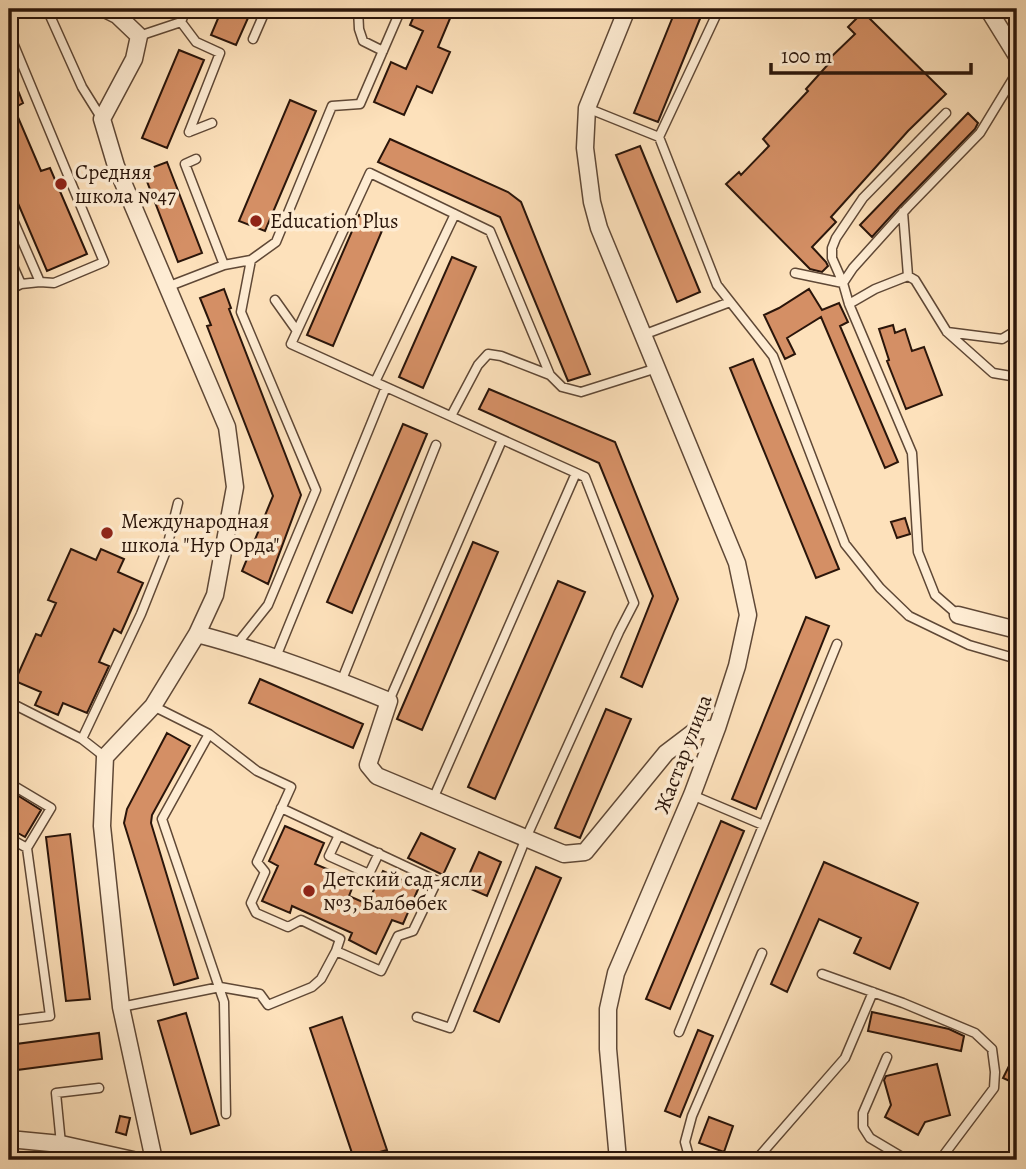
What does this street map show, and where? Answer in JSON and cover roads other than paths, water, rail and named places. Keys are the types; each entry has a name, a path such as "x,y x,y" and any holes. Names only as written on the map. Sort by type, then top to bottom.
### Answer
{"street":[{"path":"105,9 117,15 139,36 134,59 102,119 116,166 227,427 235,487 215,595 197,634 153,706 105,757 102,826 121,1007 154,1160"},
{"path":"988,9 1017,56"},
{"name":"Жастар улица","path":"618,1160 608,1049 608,1009 616,973 718,728 737,666 748,615 737,563 599,228 592,202 585,148 587,108 623,10"},
{"path":"958,615 1017,630"},
{"path":"197,634 276,657 389,701 368,765 377,776 564,854 585,852 667,753 695,731 718,728"},
{"path":"9,1139 61,1144 133,1160"}],"lane":[{"path":"47,9 82,87 102,119"},
{"path":"181,22 186,9"},
{"path":"253,39 266,9"},
{"path":"358,9 363,41 383,51"},
{"path":"167,287 224,265 251,260 276,242 332,106 360,104 401,9"},
{"path":"719,9 659,137 717,285 773,356 845,544 880,589 909,616 969,645 1017,659"},
{"path":"139,36 181,22"},
{"path":"181,22 196,41 220,53 189,132 212,123"},
{"path":"9,33 104,262 54,283 20,284 9,290"},
{"path":"843,283 853,268 904,212 980,133 1017,72"},
{"path":"587,108 659,137"},
{"path":"946,113 863,198 836,238 832,258 912,453 918,552 935,595 958,615"},
{"path":"196,159 185,164 224,265"},
{"path":"417,1017 450,1028 526,838 634,603 585,477 291,344 370,173 490,231 550,375 562,387 581,392 657,368"},
{"path":"904,212 908,276"},
{"path":"374,382 455,214"},
{"path":"9,222 13,220 40,282"},
{"path":"9,257 20,284"},
{"path":"237,644 268,605 316,490 241,312 251,260"},
{"path":"795,274 843,283"},
{"path":"849,304 875,289 908,276"},
{"path":"908,276 915,280 947,332 993,373 1017,377"},
{"path":"275,300 297,331"},
{"path":"643,335 730,302"},
{"path":"947,332 1002,339 1017,330"},
{"path":"451,416 478,365 488,355 501,356 550,375"},
{"path":"276,657 386,387"},
{"path":"389,701 502,439"},
{"path":"341,682 436,445"},
{"path":"433,799 576,473"},
{"path":"82,739 141,614 166,551 178,503"},
{"path":"679,1032 837,644"},
{"path":"13,704 82,739 105,757"},
{"path":"121,1007 220,987 260,994 268,1005 312,987 321,979 340,939 301,920 288,927 256,913 251,902 265,872 257,862 291,787 257,771 209,734 153,706"},
{"path":"209,734 162,819 224,1002 226,1114"},
{"path":"9,783 51,808 27,848 50,1016 9,1021"},
{"path":"692,795 762,825"},
{"path":"281,808 437,881 413,932 398,936 381,971 336,951"},
{"path":"339,835 329,856 369,874 379,853"},
{"path":"9,838 27,848"},
{"path":"690,1160 685,1142 692,1116 762,953"},
{"path":"822,975 903,1003 975,1033 992,1049 995,1072 993,1087 940,1160"},
{"path":"755,1160 845,1058 873,992"},
{"path":"887,1058 863,1113 863,1127 870,1138 907,1160"},
{"path":"61,1144 56,1093 99,1088"}],"place":[{"name":"Средняя школа №47","path":"61,184"},
{"name":"Education Plus","path":"256,221"},
{"name":"Международная школа \"Нур Орда\"","path":"107,533"},
{"name":"Детский сад-ясли №3, Балбөбек","path":"309,891"}]}
